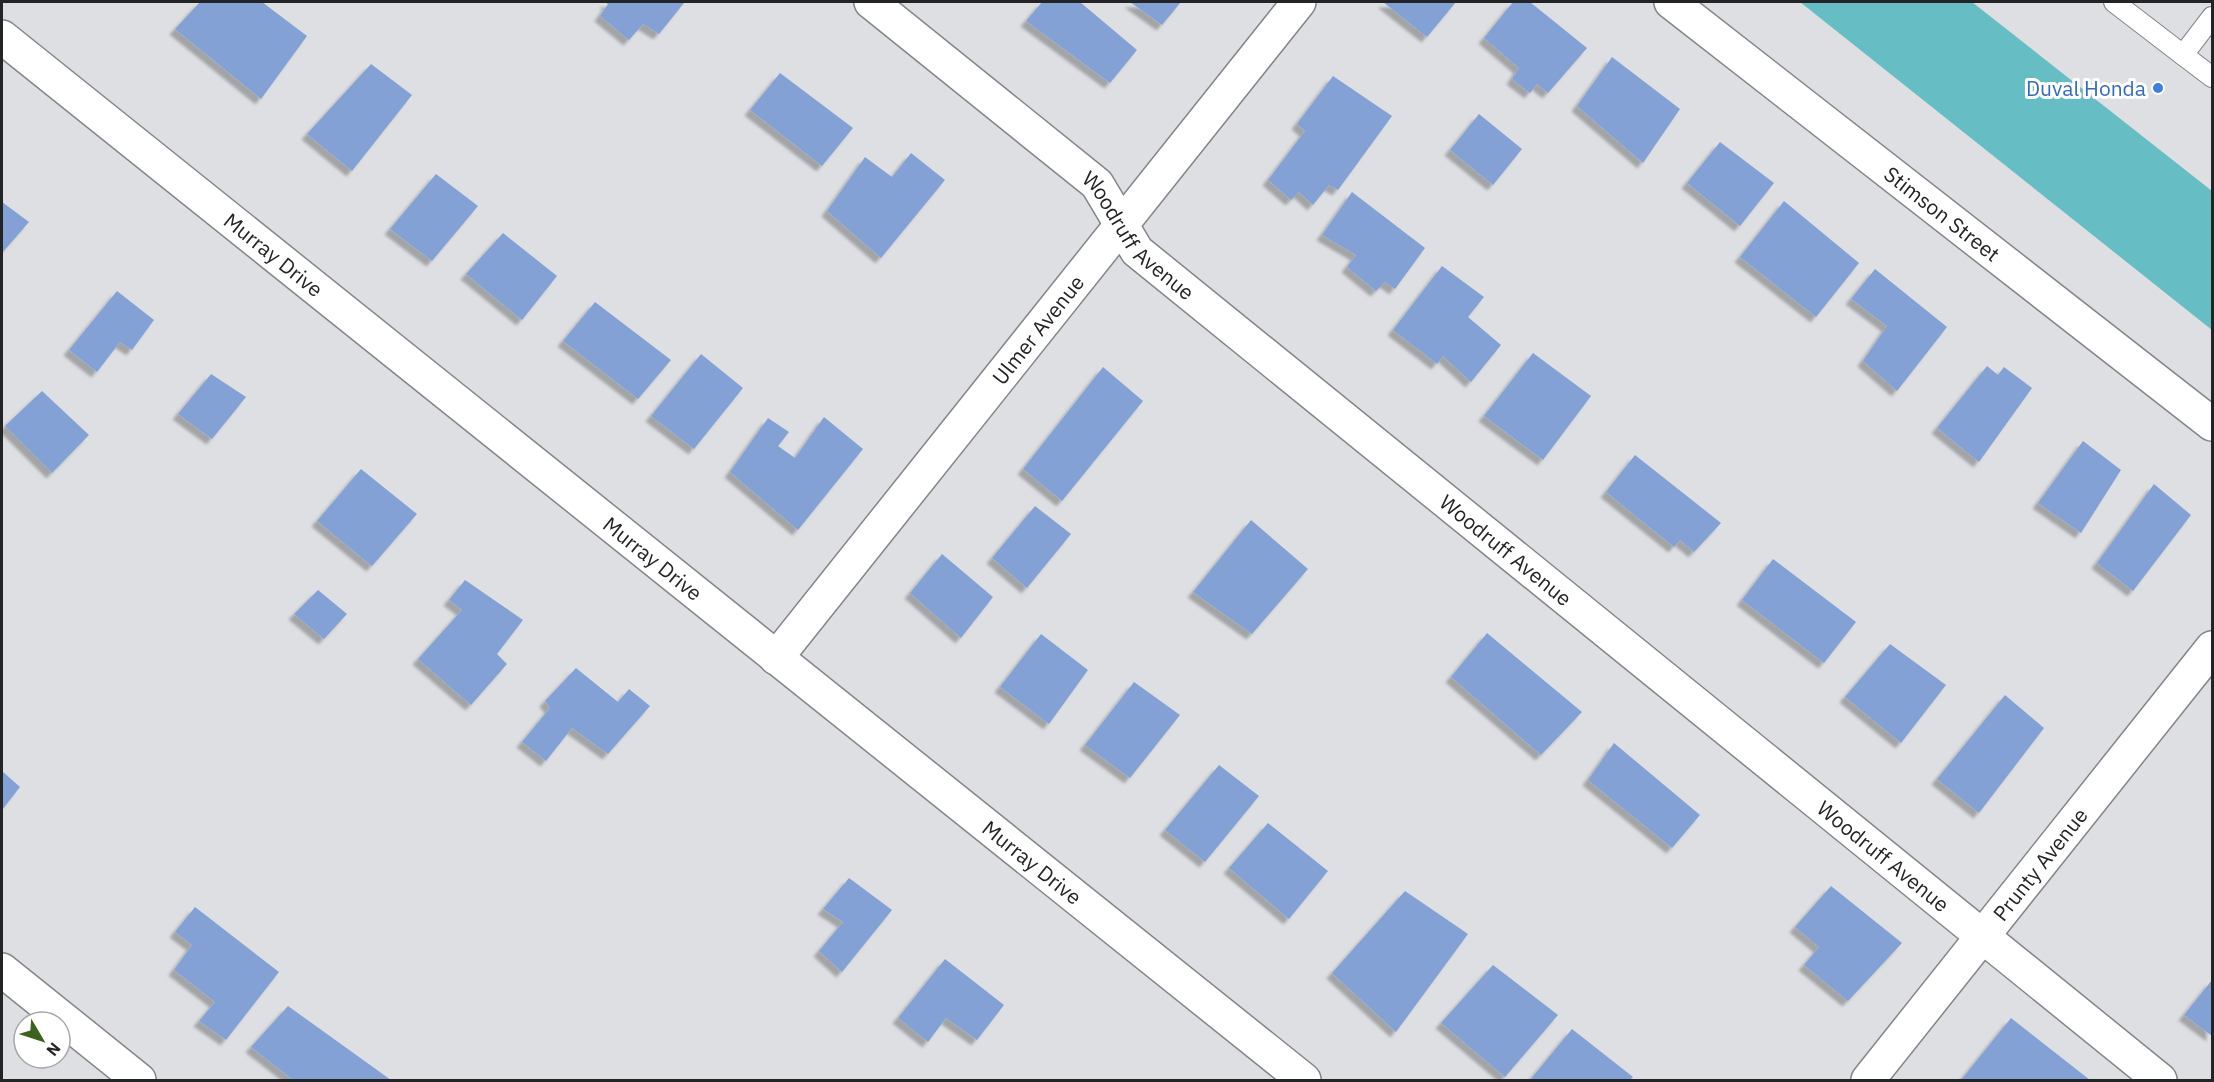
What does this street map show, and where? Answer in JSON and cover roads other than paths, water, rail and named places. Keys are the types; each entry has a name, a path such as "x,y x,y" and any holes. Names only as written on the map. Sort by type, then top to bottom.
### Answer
{"street":[{"name":"Woodruff Avenue","path":"871,2 1096,184 1137,251 2160,1080"},
{"name":"Ulmer Avenue","path":"776,658 1299,2"},
{"name":"Stimson Street","path":"1671,2 2212,424"},
{"name":"Murray Drive","path":"2,37 1304,1080"},
{"name":"Prunty Avenue","path":"1868,1080 2212,648"},
{"path":"2,970 139,1080"}],"lane":[{"path":"2114,2 2212,77"},
{"path":"2183,55 2212,17"}],"water":[{"path":"1800,2 1972,2 2212,191 2212,330"}],"place":[{"name":"Duval Honda","path":"2158,88"}]}
